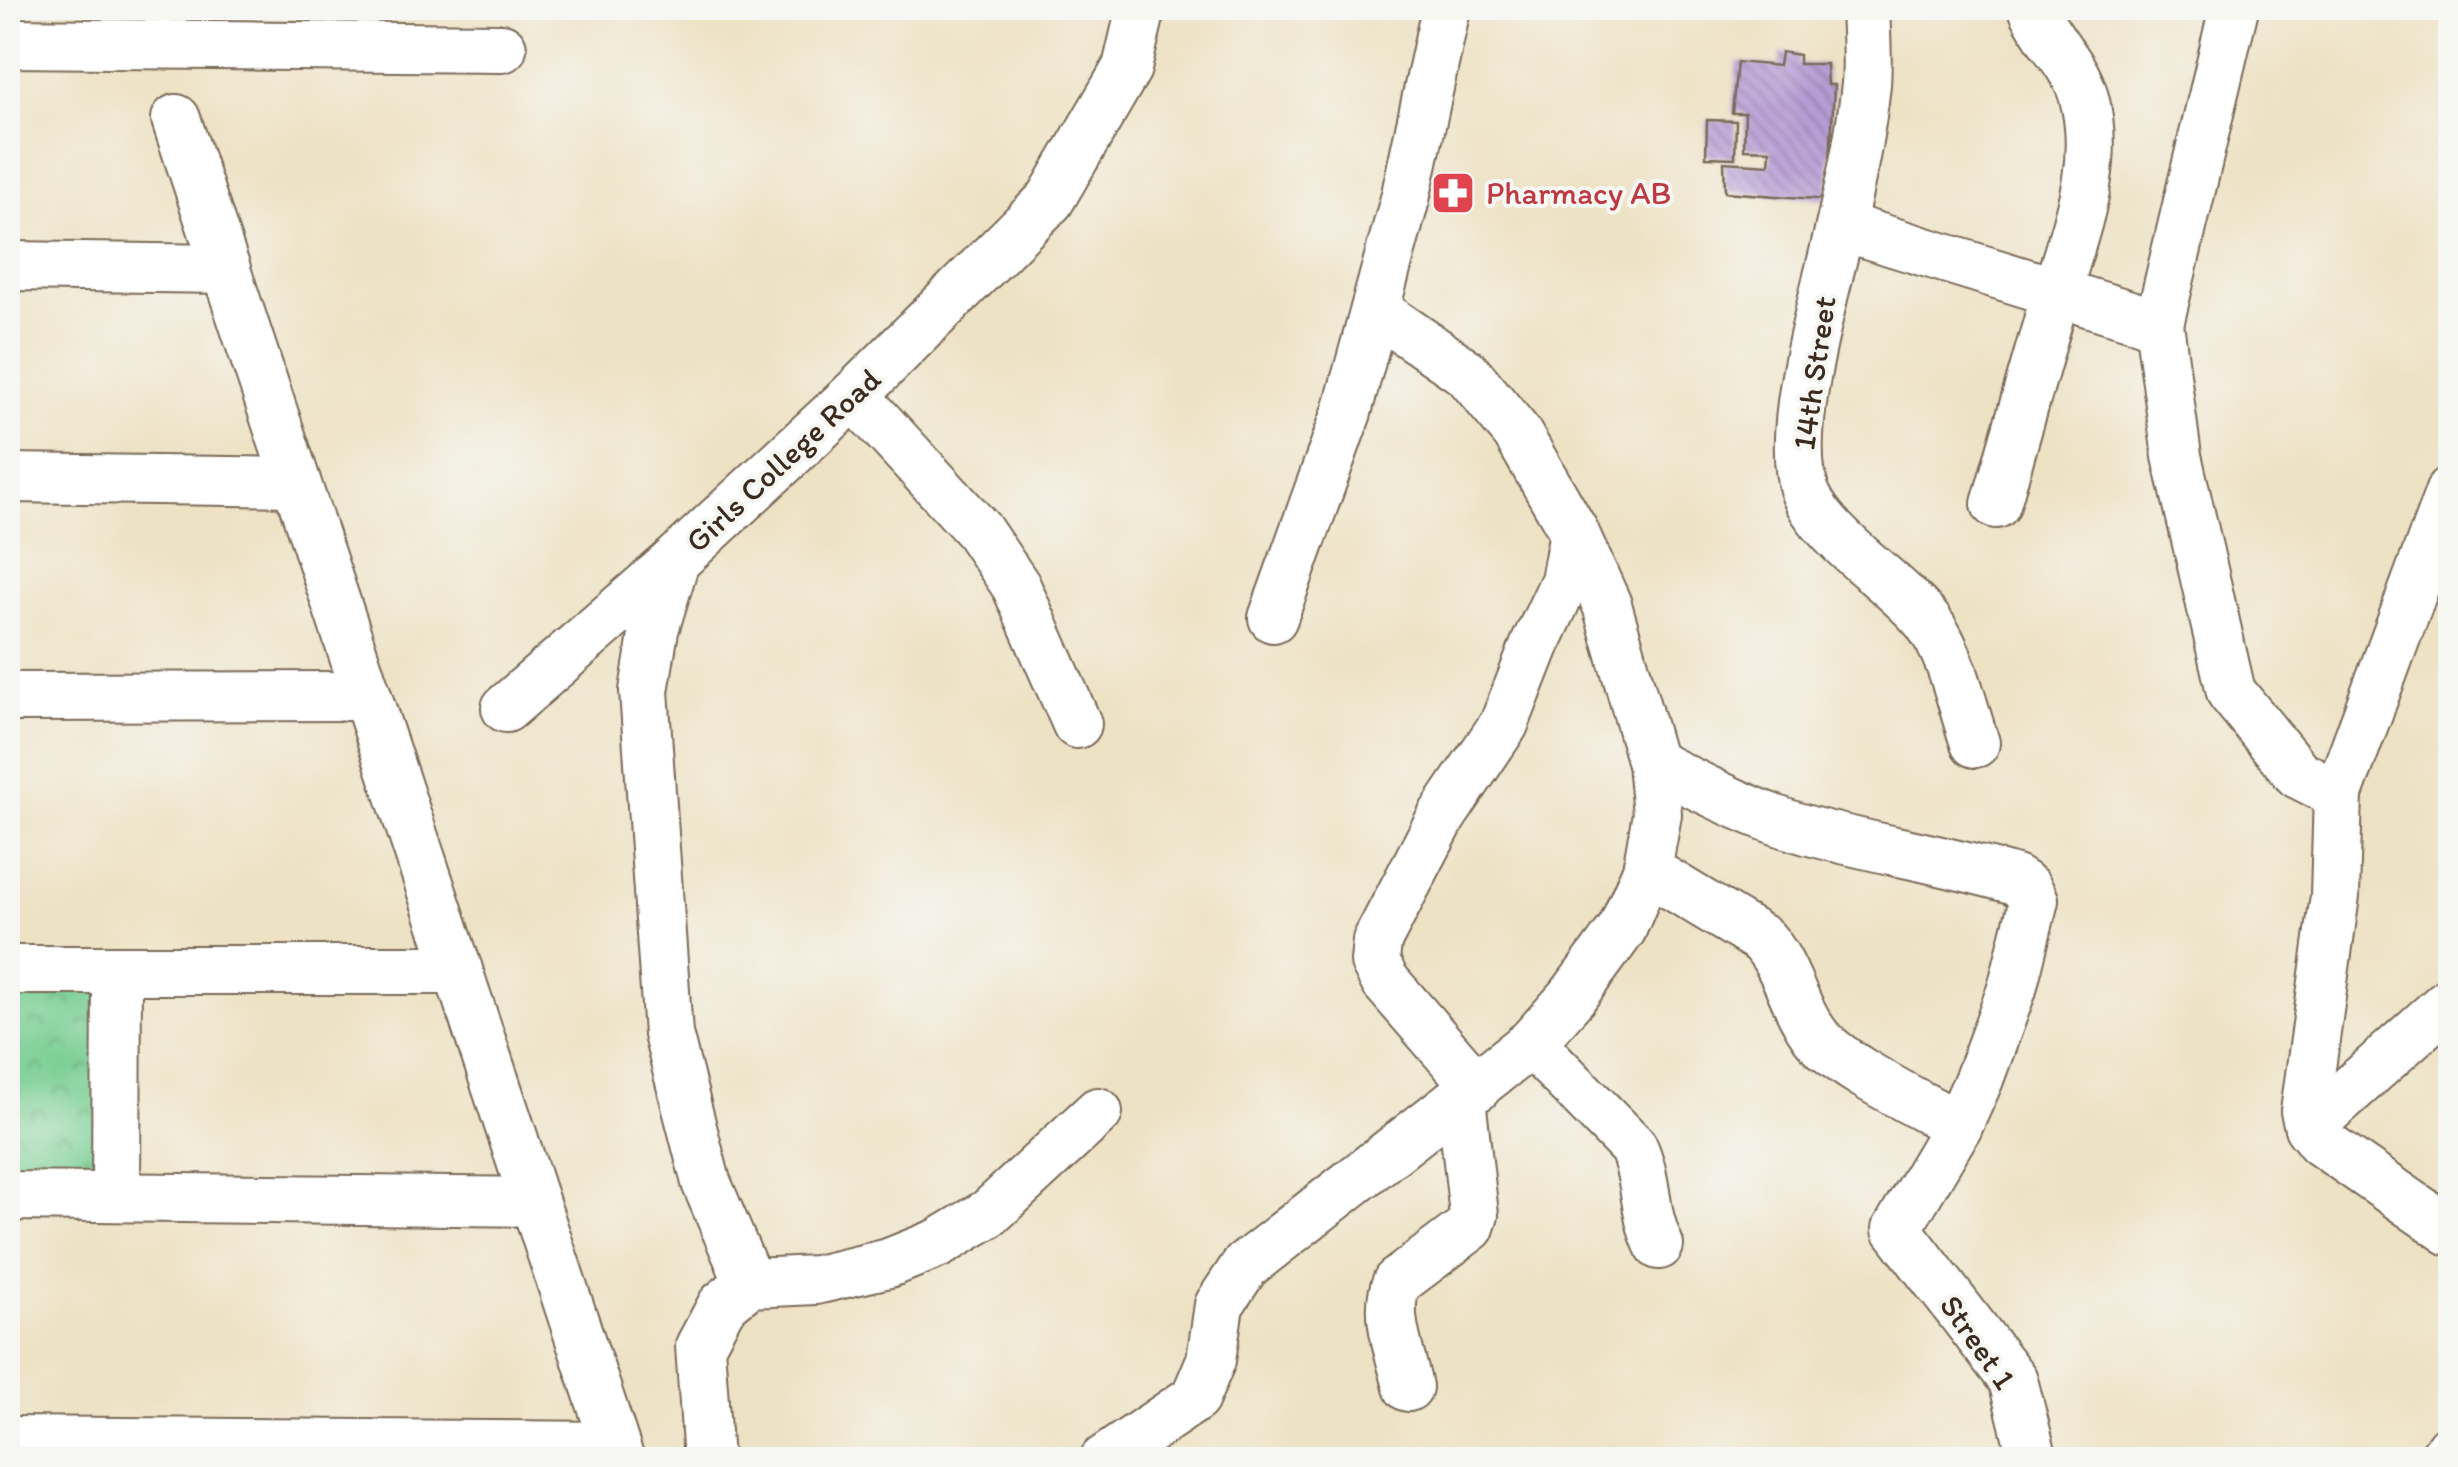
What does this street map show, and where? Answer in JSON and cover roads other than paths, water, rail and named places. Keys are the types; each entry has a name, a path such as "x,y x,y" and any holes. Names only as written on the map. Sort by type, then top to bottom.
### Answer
{"street":[{"name":"Girls College Road","path":"749,1284 706,1182 668,1034 644,692 654,630 675,562 854,395 1050,200 1127,68 1141,8"},
{"path":"1272,618 1347,412 1404,199 1446,8"},
{"name":"14th Street","path":"1865,8 1866,83 1841,226 1820,303 1799,430 1802,483 1808,500 1825,522 1927,622 1945,653 1974,743"},
{"path":"1996,504 2083,207 2090,123 2082,89 2032,8"},
{"path":"2234,8 2159,324 2177,456 2230,692 2298,774 2338,794"},
{"path":"8,43 502,48"},
{"path":"8,1442 617,1453 176,119"},
{"path":"1841,226 2159,324"},
{"path":"8,266 226,268"},
{"path":"1104,1460 1195,1398 1211,1360 1220,1306 1245,1266 1531,1043 1572,997 1622,929 1647,870 1657,814 1652,763 1607,605 1574,532 1517,433 1468,374 1374,310"},
{"path":"854,395 978,530 1007,572 1078,724"},
{"path":"8,478 296,482"},
{"path":"2450,491 2338,794 2334,896 2305,1111 2308,1127 2320,1142 2450,1230"},
{"path":"1408,1387 1390,1307 1392,1292 1397,1282 1470,1226 1474,1215 1469,1093 1385,981 1376,962 1376,940 1442,816 1504,724 1565,582 1574,532"},
{"path":"506,708 675,562"},
{"path":"8,698 367,696"},
{"path":"1647,870 1763,940 1778,957 1816,1037 1834,1054 1958,1126 2012,989 2034,900 2027,888 2015,880 1955,863 1808,830 1732,802 1652,763"},
{"path":"8,970 458,970"},
{"path":"116,1197 117,970"},
{"path":"2308,1127 2450,1001"},
{"path":"1531,1043 1634,1147 1640,1162 1648,1224 1659,1245"},
{"path":"708,1460 700,1346 722,1305 749,1284 816,1280 889,1263 939,1244 990,1213 1098,1112"},
{"name":"Street 1","path":"1958,1126 1898,1223 1900,1235 2013,1380 2033,1460"},
{"path":"8,1196 534,1202"},
{"path":"2442,1460 2450,1448"}],"place":[{"name":"Pharmacy AB","path":"1453,193"}]}
